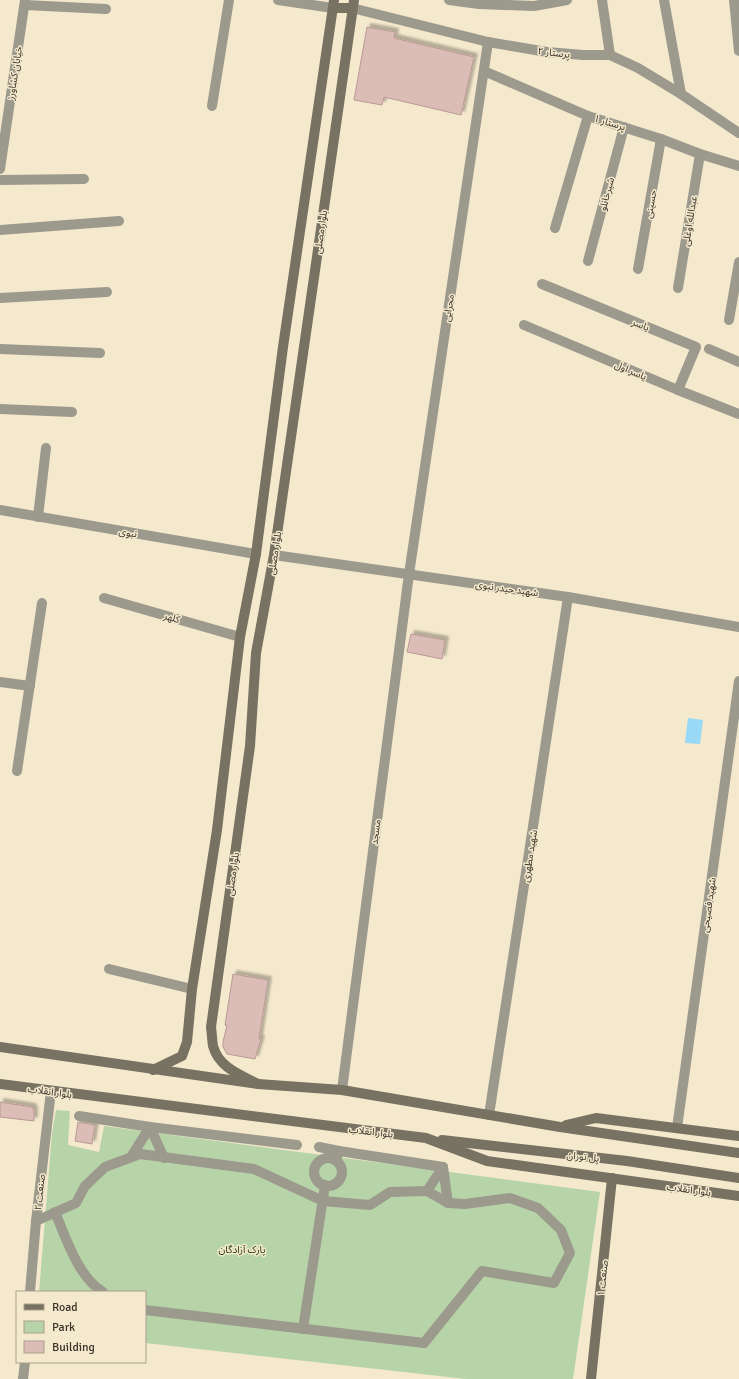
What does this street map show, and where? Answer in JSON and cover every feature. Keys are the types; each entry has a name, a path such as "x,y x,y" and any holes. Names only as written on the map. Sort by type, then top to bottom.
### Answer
{"main road":[{"path":"334,4 353,4"},
{"name":"بلوار مصلی","path":"153,1070 182,1056 188,1042 192,989 217,830 240,636 256,554 283,347 334,4"},
{"name":"بلوار مصلی","path":"258,1084 227,1068 216,1054 213,1046 211,1027 250,746 256,653 274,555 353,4"},
{"path":"256,554 274,555"},
{"path":"0,1047 258,1084 342,1090 560,1127 739,1152"},
{"name":"بلوار انقلاب","path":"0,1084 426,1138 487,1161 739,1196"},
{"path":"560,1127 596,1118 739,1136"},
{"name":"پل توران","path":"426,1138 627,1161 739,1178"},
{"name":"صنعت ۱","path":"592,1379 612,1178"}],"street":[{"path":"212,106 229,0"},
{"path":"278,0 334,4"},
{"path":"449,0 533,3 567,0"},
{"path":"602,0 610,55"},
{"path":"664,0 681,94"},
{"path":"734,0 739,51"},
{"path":"25,2 106,9"},
{"name":"خیابان کشاورز","path":"0,169 25,2"},
{"name":"پرستار ۲","path":"353,4 488,42 547,52 583,56 610,55 638,68 681,94 739,133"},
{"name":"محرابی","path":"409,574 488,42"},
{"name":"پرستار ۱","path":"484,71 588,116 739,166"},
{"path":"555,228 588,116"},
{"name":"شیرخانلو","path":"588,261 624,127"},
{"name":"حسینی","path":"638,269 661,139"},
{"name":"عبدالله اوغلی","path":"678,288 700,154"},
{"path":"0,180 84,179"},
{"path":"0,230 119,221"},
{"path":"729,320 739,262"},
{"name":"یاسر","path":"542,284 696,347 678,390"},
{"path":"0,298 107,292"},
{"name":"یاسر اول","path":"524,325 739,414"},
{"path":"0,349 100,353"},
{"path":"709,349 739,362"},
{"path":"0,409 72,412"},
{"path":"38,517 46,448"},
{"name":"نبوی","path":"0,510 256,554"},
{"name":"شهید حیدر نبوی","path":"274,555 568,597 739,626"},
{"name":"مسجد","path":"342,1090 409,574"},
{"name":"شهید مطهری","path":"489,1114 568,597"},
{"name":"کلهر","path":"104,598 240,636"},
{"path":"17,771 42,604"},
{"name":"شهید فصیحی","path":"677,1128 739,681"},
{"path":"0,682 30,686"},
{"path":"109,969 192,989"},
{"name":"صنعت ۲","path":"30,1291 36,1221 51,1091"},
{"path":"78,1116 150,1127 297,1145"},
{"path":"131,1157 150,1127"},
{"path":"150,1127 164,1158"},
{"path":"320,1147 443,1167"},
{"path":"336,1161 339,1151"},
{"path":"36,1221 76,1203 85,1186 106,1167 140,1154 254,1169 323,1201 370,1205 390,1192 427,1191 448,1203 465,1204 510,1198 538,1208 561,1230 570,1253 554,1283 482,1271 424,1343 146,1310"},
{"path":"330,1158 341,1166 342,1171 340,1179 334,1185 325,1185 318,1181 315,1168 321,1160 330,1158"},
{"path":"427,1191 443,1167"},
{"path":"443,1167 448,1203"},
{"path":"303,1329 325,1185"},
{"path":"55,1212 78,1264 96,1288 101,1291"},
{"path":"24,1379 25,1363"}],"green space":[{"name":"پارک آزادگان","path":"56,1110 70,1111 68,1145 99,1152 104,1126 600,1192 573,1379 466,1379 146,1343 146,1291 39,1291 52,1133"}],"water":[{"path":"688,718 703,720 700,744 685,743"}],"building":[{"path":"367,27 395,32 394,38 474,57 461,115 384,97 382,105 354,100"},
{"path":"411,634 445,640 442,659 407,652"},
{"path":"233,974 268,980 259,1039 261,1039 255,1059 227,1054 223,1047"},
{"path":"0,1102 32,1107 34,1110 34,1121 0,1117"},
{"path":"78,1122 95,1125 92,1144 75,1141"}]}
